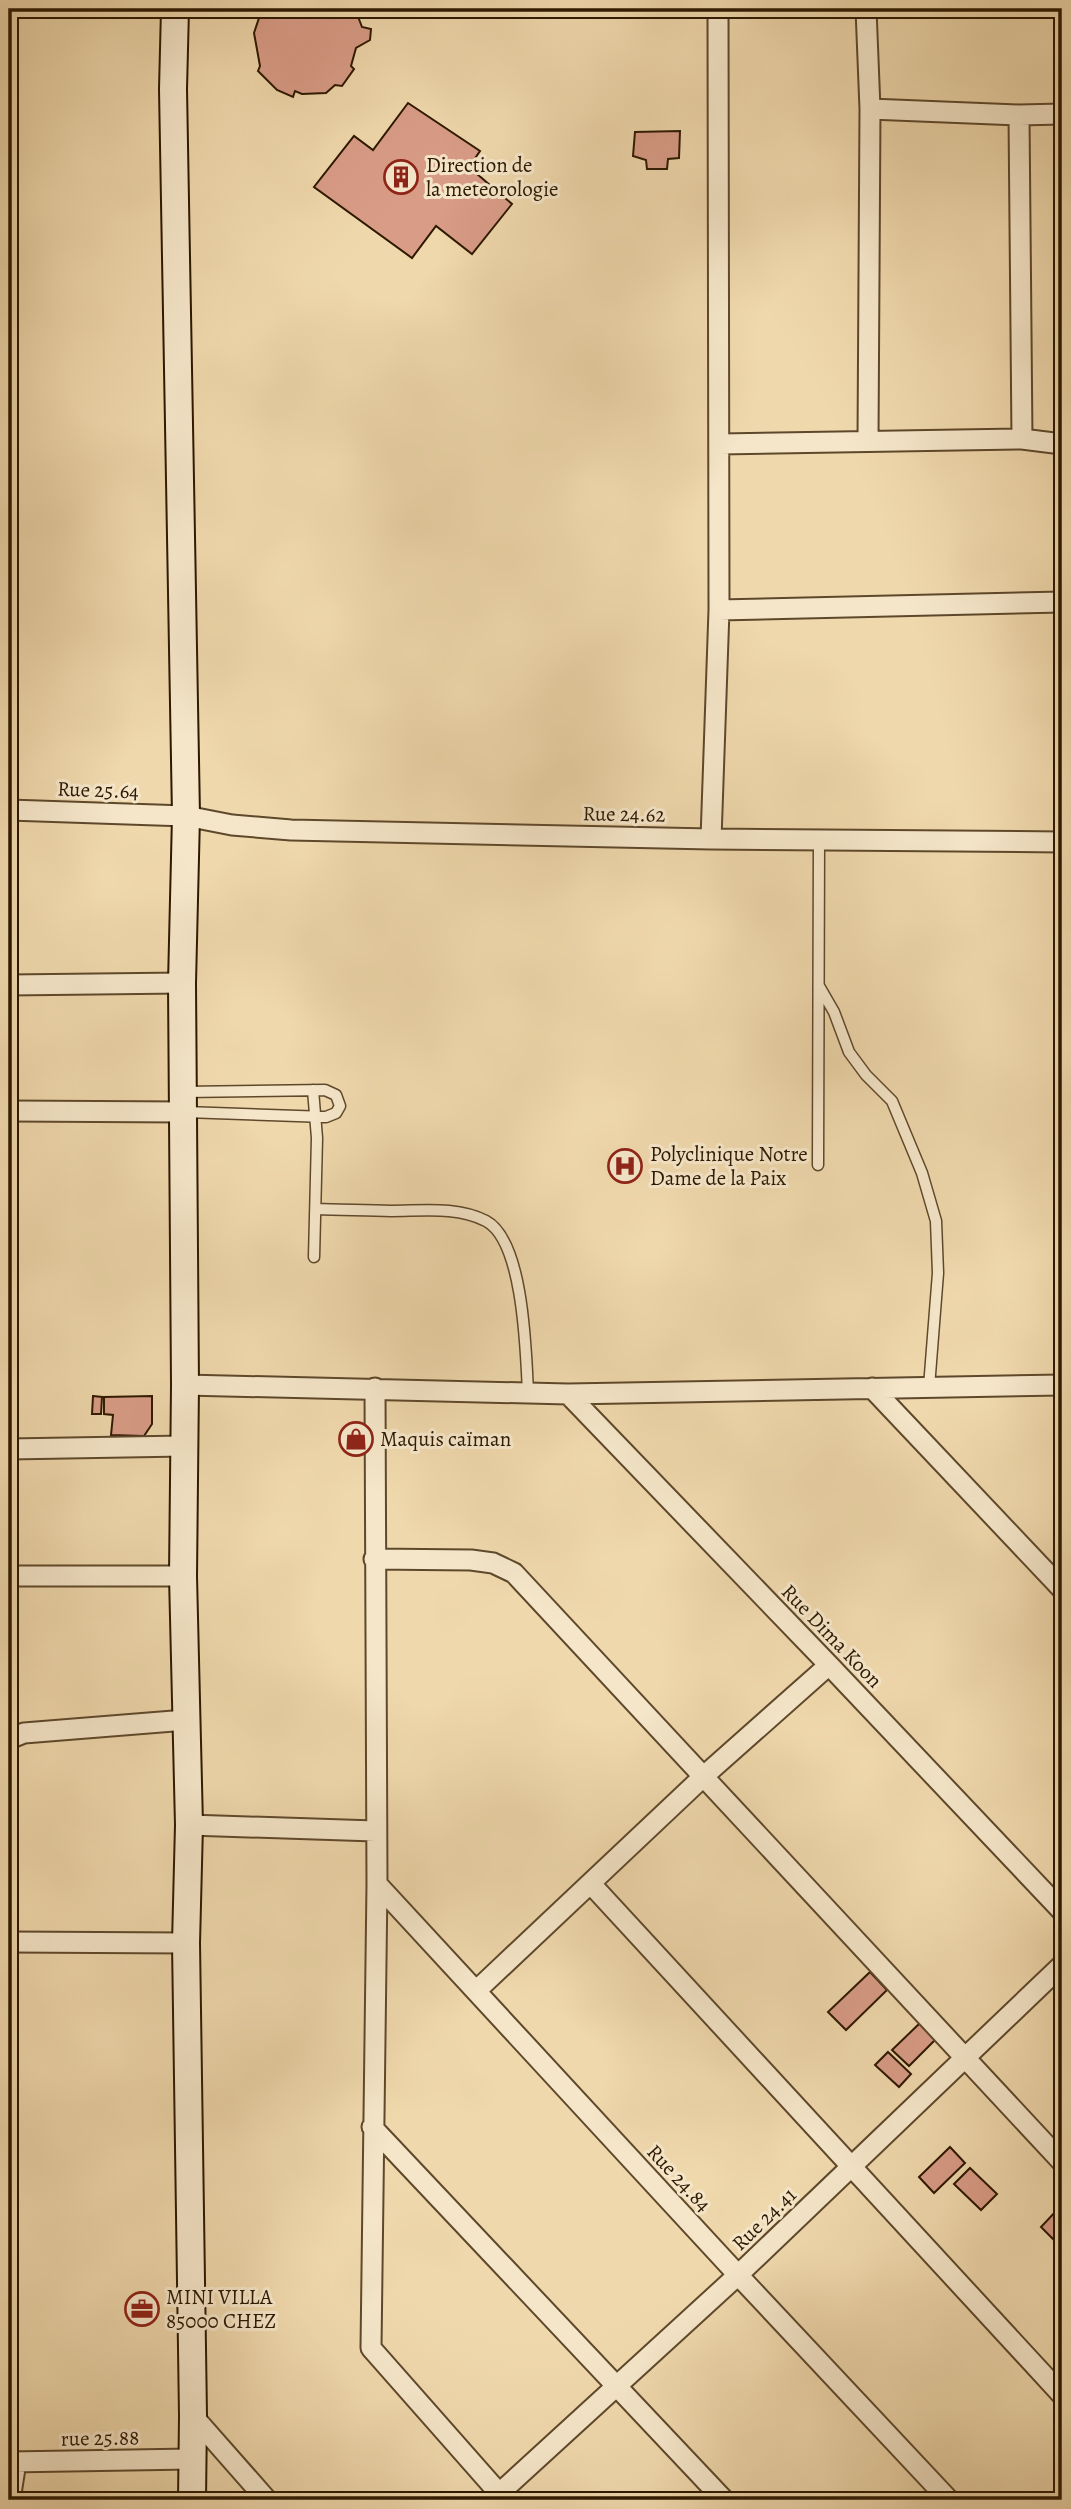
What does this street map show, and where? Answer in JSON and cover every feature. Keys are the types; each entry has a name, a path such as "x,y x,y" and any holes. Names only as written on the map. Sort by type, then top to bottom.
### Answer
{"street":[{"path":"174,9 186,816 183,983 183,1576 189,1825 186,1943 193,2416 191,2500"},
{"path":"711,839 719,610 718,9"},
{"path":"866,9 870,109 868,440"},
{"path":"870,109 1018,115 1062,114"},
{"path":"1018,115 1022,439"},
{"path":"720,444 1022,439 1062,444"},
{"path":"719,610 1062,602"},
{"name":"Rue 25.64","path":"9,810 186,816"},
{"name":"Rue 24.62","path":"186,816 232,825 291,830 711,839 1062,842"},
{"path":"9,985 183,983"},
{"path":"9,1111 184,1102"},
{"path":"185,1385 568,1394 1062,1385"},
{"path":"375,1388 377,1884 371,2348 499,2498"},
{"path":"872,1388 1062,1589"},
{"name":"Rue Dima Koon","path":"568,1394 830,1665 1062,1911"},
{"path":"9,1449 184,1446"},
{"path":"374,1559 471,1560 493,1563 514,1573 705,1775 1062,2162"},
{"path":"9,1576 183,1576"},
{"path":"476,1991 705,1775 830,1665"},
{"path":"9,1739 24,1733 186,1720"},
{"path":"189,1825 375,1831"},
{"name":"Rue 24.84","path":"377,1884 949,2500"},
{"path":"591,1884 1062,2395"},
{"path":"9,1942 186,1943"},
{"name":"Rue 24.41","path":"499,2498 738,2275 1062,1965"},
{"path":"372,2127 724,2500"},
{"path":"193,2416 267,2500"},
{"name":"rue 25.88","path":"12,2462 191,2459"},
{"path":"10,2500 12,2462"}],"lane":[{"path":"818,1165 819,838"},
{"path":"819,986 834,1012 849,1052 866,1075 892,1101 922,1173 936,1221 937,1273 929,1387"},
{"path":"313,1090 316,1209 313,1257"},
{"path":"325,1090 336,1096 340,1106 336,1113 315,1116 184,1102 325,1090"},
{"path":"316,1209 459,1211 488,1222 505,1244 516,1280 523,1313 528,1393"}],"building":[{"path":"262,9 352,9 362,27 371,29 370,40 356,48 351,66 354,69 342,86 335,85 326,93 302,94 295,91 293,97 277,90 258,71 260,66 254,33"},
{"name":"Direction de la meteorologie","path":"408,103 480,151 469,167 512,204 472,254 436,226 412,258 314,187 354,136 373,150"},
{"path":"680,131 679,158 668,159 667,169 647,169 646,160 633,156 635,132"},
{"path":"93,1396 102,1397 101,1414 92,1414"},
{"path":"152,1396 152,1424 144,1436 111,1435 113,1415 104,1414 104,1397"},
{"path":"870,1972 887,1990 846,2030 828,2012"},
{"path":"920,2023 936,2039 909,2066 892,2050"},
{"path":"888,2052 911,2074 899,2087 875,2065"},
{"path":"950,2147 965,2163 934,2193 919,2177"},
{"path":"970,2168 997,2194 981,2210 954,2184"},
{"path":"1057,2210 1062,2215 1062,2242 1059,2245 1041,2227"}],"place":[{"name":"Direction de la meteorologie","path":"401,177"},
{"name":"Polyclinique Notre Dame de la Paix","path":"625,1166"},
{"name":"Maquis caïman","path":"356,1439"},
{"name":"MINI VILLA 85000 CHEZ","path":"142,2309"}]}
